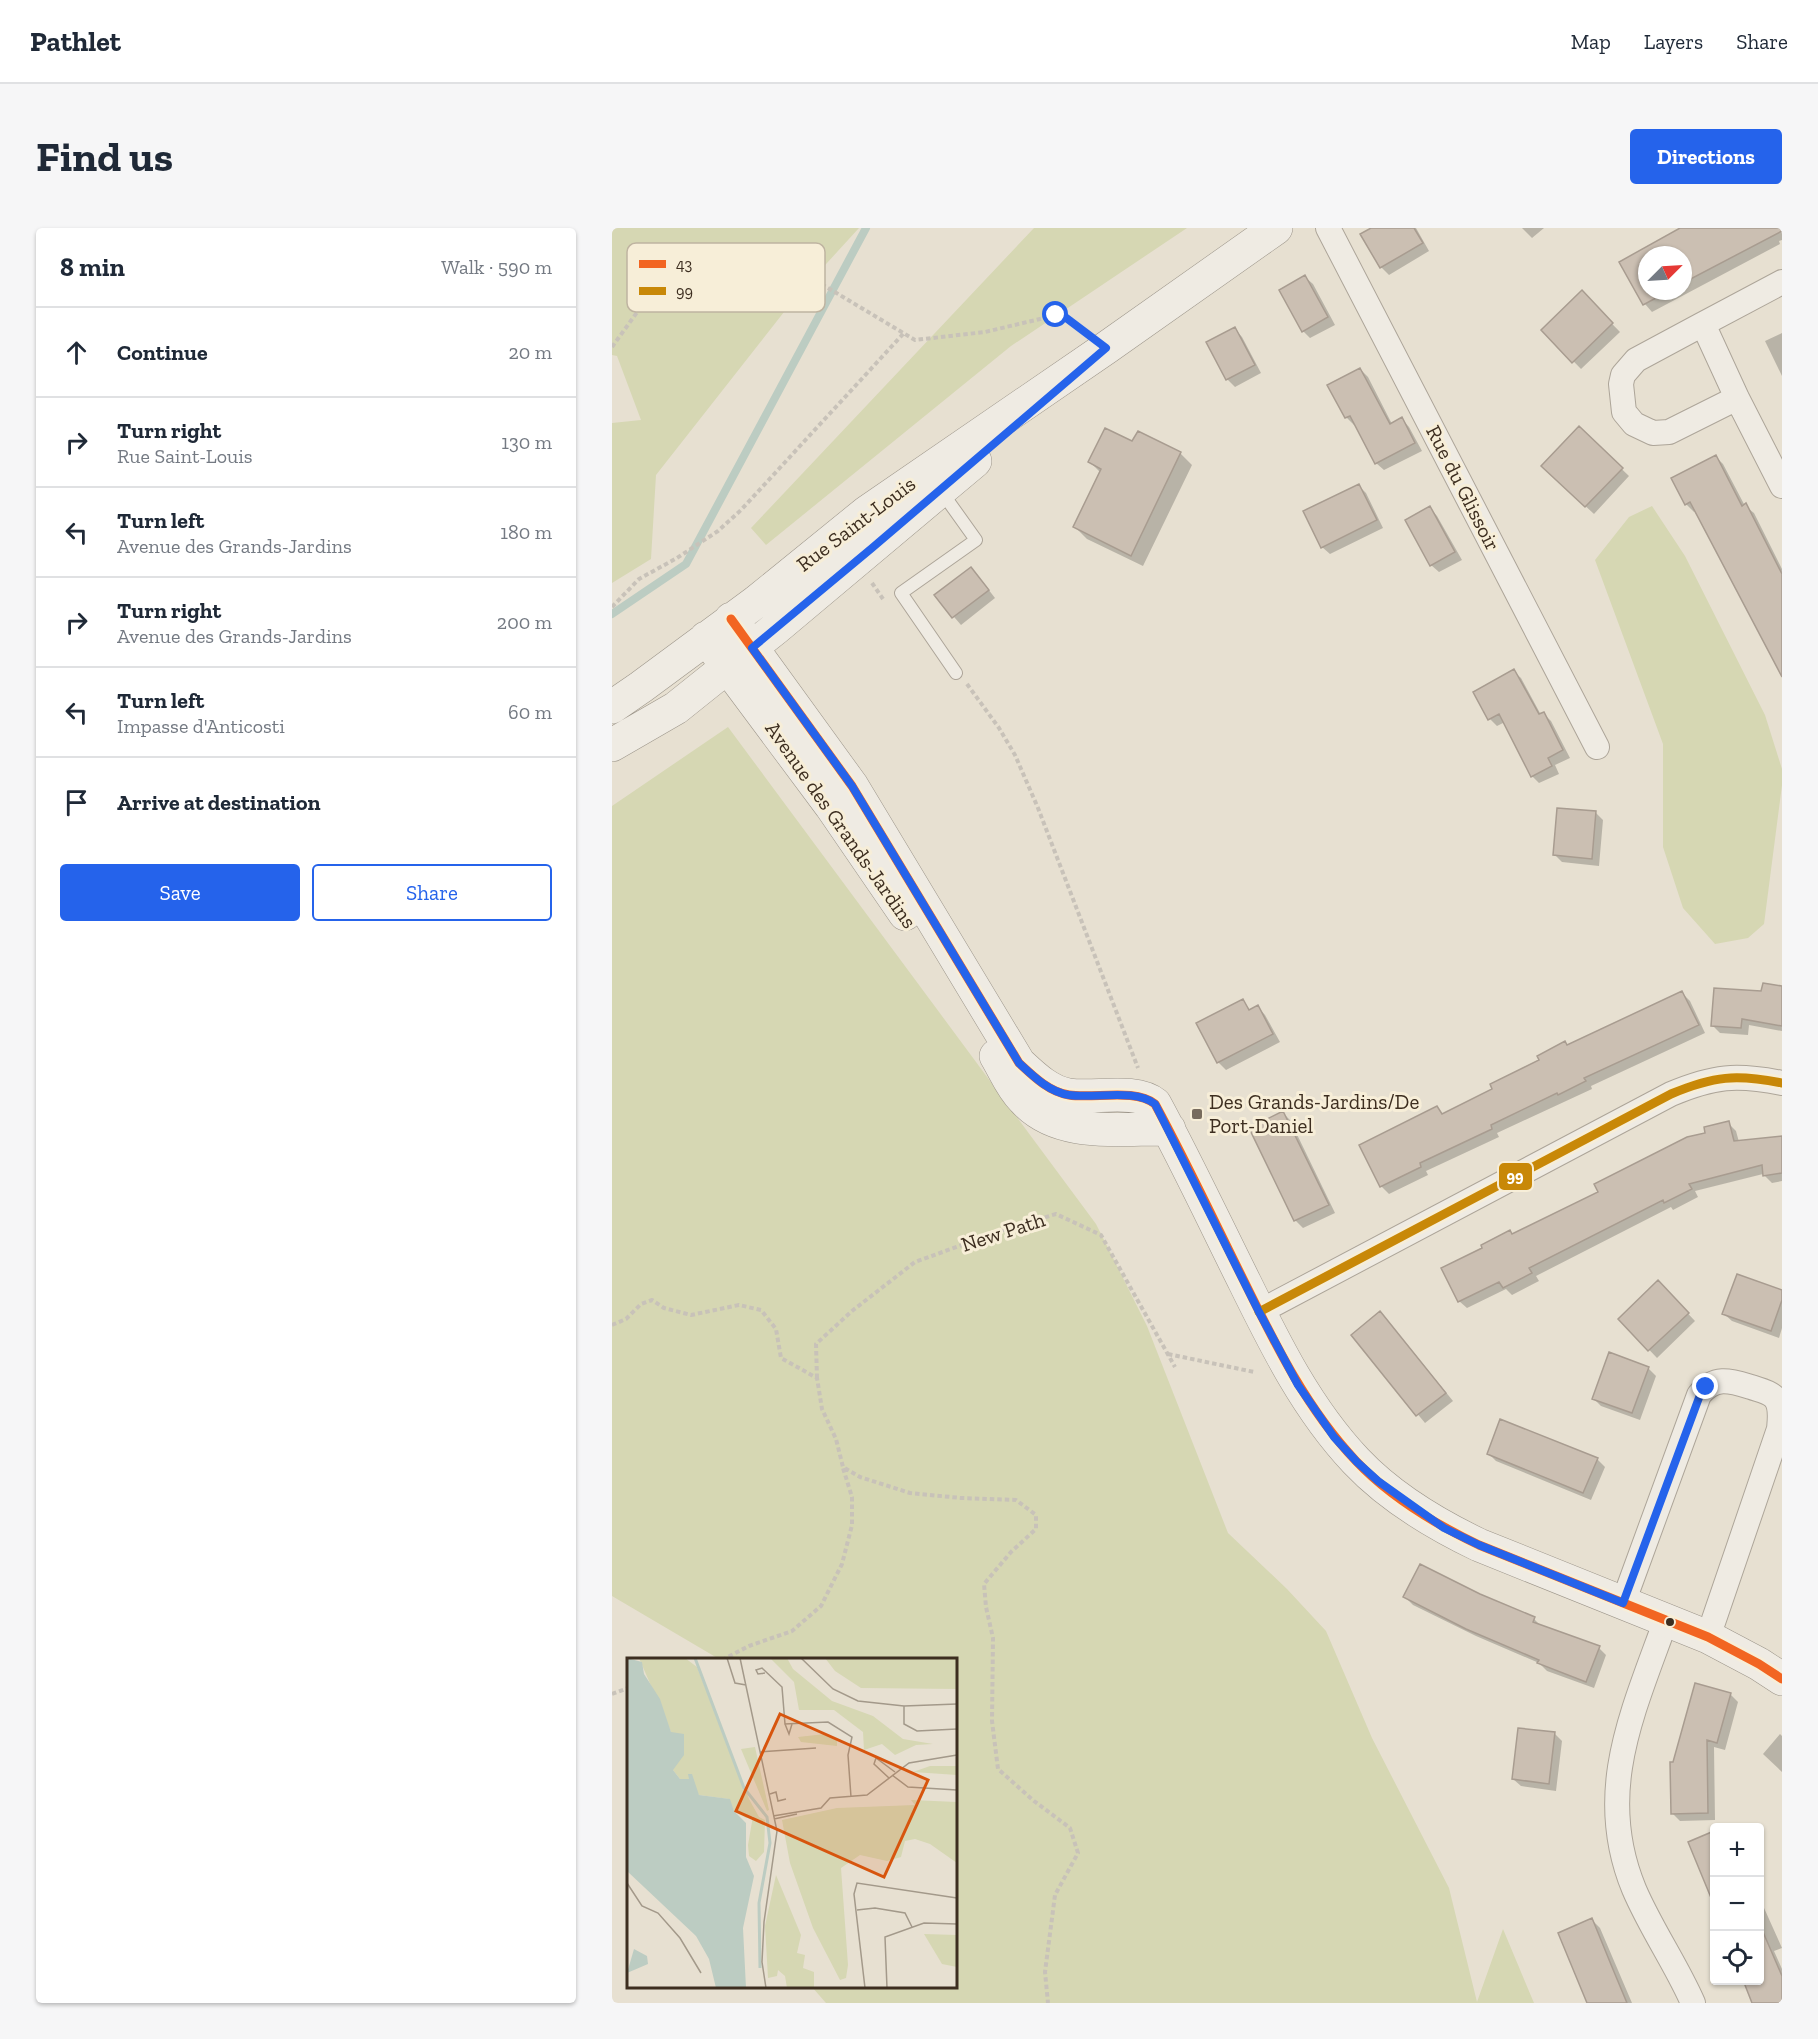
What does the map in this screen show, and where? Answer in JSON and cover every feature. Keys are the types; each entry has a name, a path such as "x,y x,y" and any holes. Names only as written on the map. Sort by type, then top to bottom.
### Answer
{"street":[{"name":"Rue Saint-Louis","path":"612,706 756,602 867,512 1276,228"},
{"name":"Rue du Glissoir","path":"1328,228 1597,747"},
{"path":"1737,398 1669,432 1653,433 1634,424 1624,412 1621,384 1623,375 1636,360 1782,282"},
{"path":"1702,324 1782,486"},
{"name":"Rue Saint-Louis","path":"612,745 675,708 739,657 1106,348"},
{"name":"Avenue des Grands-Jardins","path":"719,629 739,657 831,807 934,958 1022,1099 1047,1118 1070,1125 1086,1128 1169,1129 1259,1312 1298,1385 1350,1454 1378,1481 1444,1528 1479,1545 1708,1637 1782,1679"},
{"path":"1259,1312 1671,1094 1699,1082 1728,1077 1752,1077 1782,1083"},
{"path":"1623,1603 1700,1395 1706,1387 1725,1381 1768,1392 1775,1398 1779,1407 1779,1429 1708,1637"},
{"path":"1666,1620 1625,1734 1616,1789 1617,1811 1619,1837 1634,1888 1647,1918 1693,2003"}],"lane":[{"path":"940,490 976,540 901,593 956,673"}],"path":[{"path":"825,286 915,340 985,332 1061,314 1106,348"},
{"path":"612,347 637,312"},
{"path":"612,607 639,579 710,537 734,517 904,333"},
{"path":"867,578 887,604"},
{"path":"956,673 967,684 999,728 1015,755 1057,856 1139,1071"},
{"name":"New Path","path":"817,1378 816,1344 852,1311 915,1262 1006,1229 1056,1214 1101,1235 1175,1367"},
{"path":"612,1325 626,1319 641,1304 652,1300 664,1308 692,1316 739,1305 761,1310 776,1329 781,1358 817,1378 822,1409 836,1439 852,1497 852,1525 842,1564 821,1606 792,1631 749,1646 724,1658"},
{"path":"1168,1354 1254,1372"},
{"path":"843,1467 860,1478 910,1493 1016,1500 1036,1515 1036,1529 1011,1552 984,1584 986,1607 993,1638 992,1721 998,1769 1034,1801 1070,1828 1078,1853 1055,1894 1045,1972 1048,2003"},
{"path":"612,1694 627,1688"}],"green space":[{"path":"612,228 859,228 825,265 825,243 627,243 627,312 784,312 656,475 651,559 612,583 612,423 641,420 617,356 612,355"},
{"path":"1034,228 1187,228 1011,346 766,545 751,528"},
{"path":"1652,506 1685,556 1765,715 1782,769 1782,785 1764,924 1748,938 1715,944 1683,908 1663,847 1663,744 1595,560 1629,517"},
{"path":"728,727 1096,1224 1147,1326 1228,1533 1287,1589 1326,1631 1372,1738 1449,1888 1477,2002 1503,1929 1534,2003 826,2003 813,1988 957,1988 957,1658 717,1658 612,1596 612,806"}],"building":[{"path":"1371,228 1414,228 1423,243 1380,268 1360,234"},
{"path":"1680,228 1782,228 1782,231 1692,278 1692,246 1648,246"},
{"path":"1638,251 1638,296 1619,262"},
{"path":"1305,275 1328,317 1302,332 1279,290"},
{"path":"1582,290 1613,323 1572,363 1541,330"},
{"path":"1640,300 1652,300 1643,305"},
{"path":"1235,327 1255,365 1226,380 1206,342"},
{"path":"1360,368 1390,424 1402,417 1415,443 1375,464 1350,416 1345,418 1327,385"},
{"path":"1579,426 1623,468 1585,507 1541,466"},
{"path":"1105,428 1132,441 1138,431 1181,452 1131,556 1073,527 1101,469 1088,462"},
{"path":"1716,455 1742,506 1746,503 1782,574 1782,677 1690,502 1685,505 1671,478"},
{"path":"1359,484 1377,520 1321,548 1303,511"},
{"path":"1430,506 1455,552 1430,566 1405,520"},
{"path":"971,567 989,590 952,618 934,595"},
{"path":"1514,669 1539,714 1544,712 1563,750 1548,758 1552,766 1531,777 1499,714 1488,720 1473,692"},
{"path":"1557,808 1596,811 1592,859 1553,855"},
{"path":"1763,983 1782,986 1782,1026 1742,1019 1741,1028 1711,1026 1714,988 1761,991"},
{"path":"1682,991 1699,1025 1584,1078 1586,1081 1491,1125 1492,1129 1420,1163 1421,1167 1380,1187 1359,1145 1437,1106 1442,1114 1492,1089 1490,1084 1539,1060 1537,1056 1565,1041 1567,1045"},
{"path":"1243,999 1249,1010 1258,1005 1273,1034 1217,1063 1196,1023"},
{"path":"1283,1111 1329,1205 1294,1221 1249,1128"},
{"path":"1729,1121 1734,1141 1782,1136 1782,1173 1763,1176 1762,1165 1689,1184 1692,1189 1664,1203 1663,1200 1529,1268 1532,1273 1503,1288 1499,1282 1458,1302 1441,1268 1482,1248 1481,1245 1510,1230 1512,1234 1598,1192 1594,1184 1687,1137 1705,1133 1704,1127"},
{"path":"1737,1274 1782,1290 1782,1300 1771,1331 1722,1314"},
{"path":"1658,1280 1689,1313 1648,1351 1618,1319"},
{"path":"1380,1311 1446,1393 1416,1416 1351,1335"},
{"path":"1609,1352 1649,1367 1632,1413 1592,1399"},
{"path":"1500,1419 1598,1458 1583,1493 1487,1454"},
{"path":"1420,1564 1480,1594 1535,1617 1533,1622 1600,1646 1586,1682 1537,1663 1539,1660 1466,1629 1403,1597"},
{"path":"1695,1683 1731,1693 1717,1743 1707,1740 1708,1813 1671,1814 1670,1762 1673,1762"},
{"path":"1518,1728 1555,1732 1549,1784 1512,1779"},
{"path":"1710,1833 1710,1895 1688,1842"},
{"path":"1592,1918 1627,2003 1587,2003 1558,1933"},
{"path":"1764,1934 1782,1976 1782,2003 1752,2003 1745,1985 1764,1985"}],"waterway":[{"path":"825,305 866,228"},
{"path":"612,614 686,564 821,312"}],"transit line":[{"name":"43","path":"731,619 852,786 1019,1063 1055,1091 1079,1096 1137,1096 1155,1104 1281,1353 1322,1420 1356,1461 1398,1498 1462,1537 1708,1637 1782,1679"},
{"name":"99","path":"1259,1312 1671,1094 1700,1083 1725,1078 1751,1078 1782,1083"}],"place":[{"name":"Des Grands-Jardins/De Port-Daniel","path":"1197,1114"}],"route":[{"path":"1056,315 1061,314 1106,348 752,648 852,786 1019,1063 1046,1086 1067,1095 1143,1097 1155,1104 1298,1385 1334,1437 1378,1481 1444,1528 1479,1545 1623,1603 1700,1395 1706,1387"}]}
